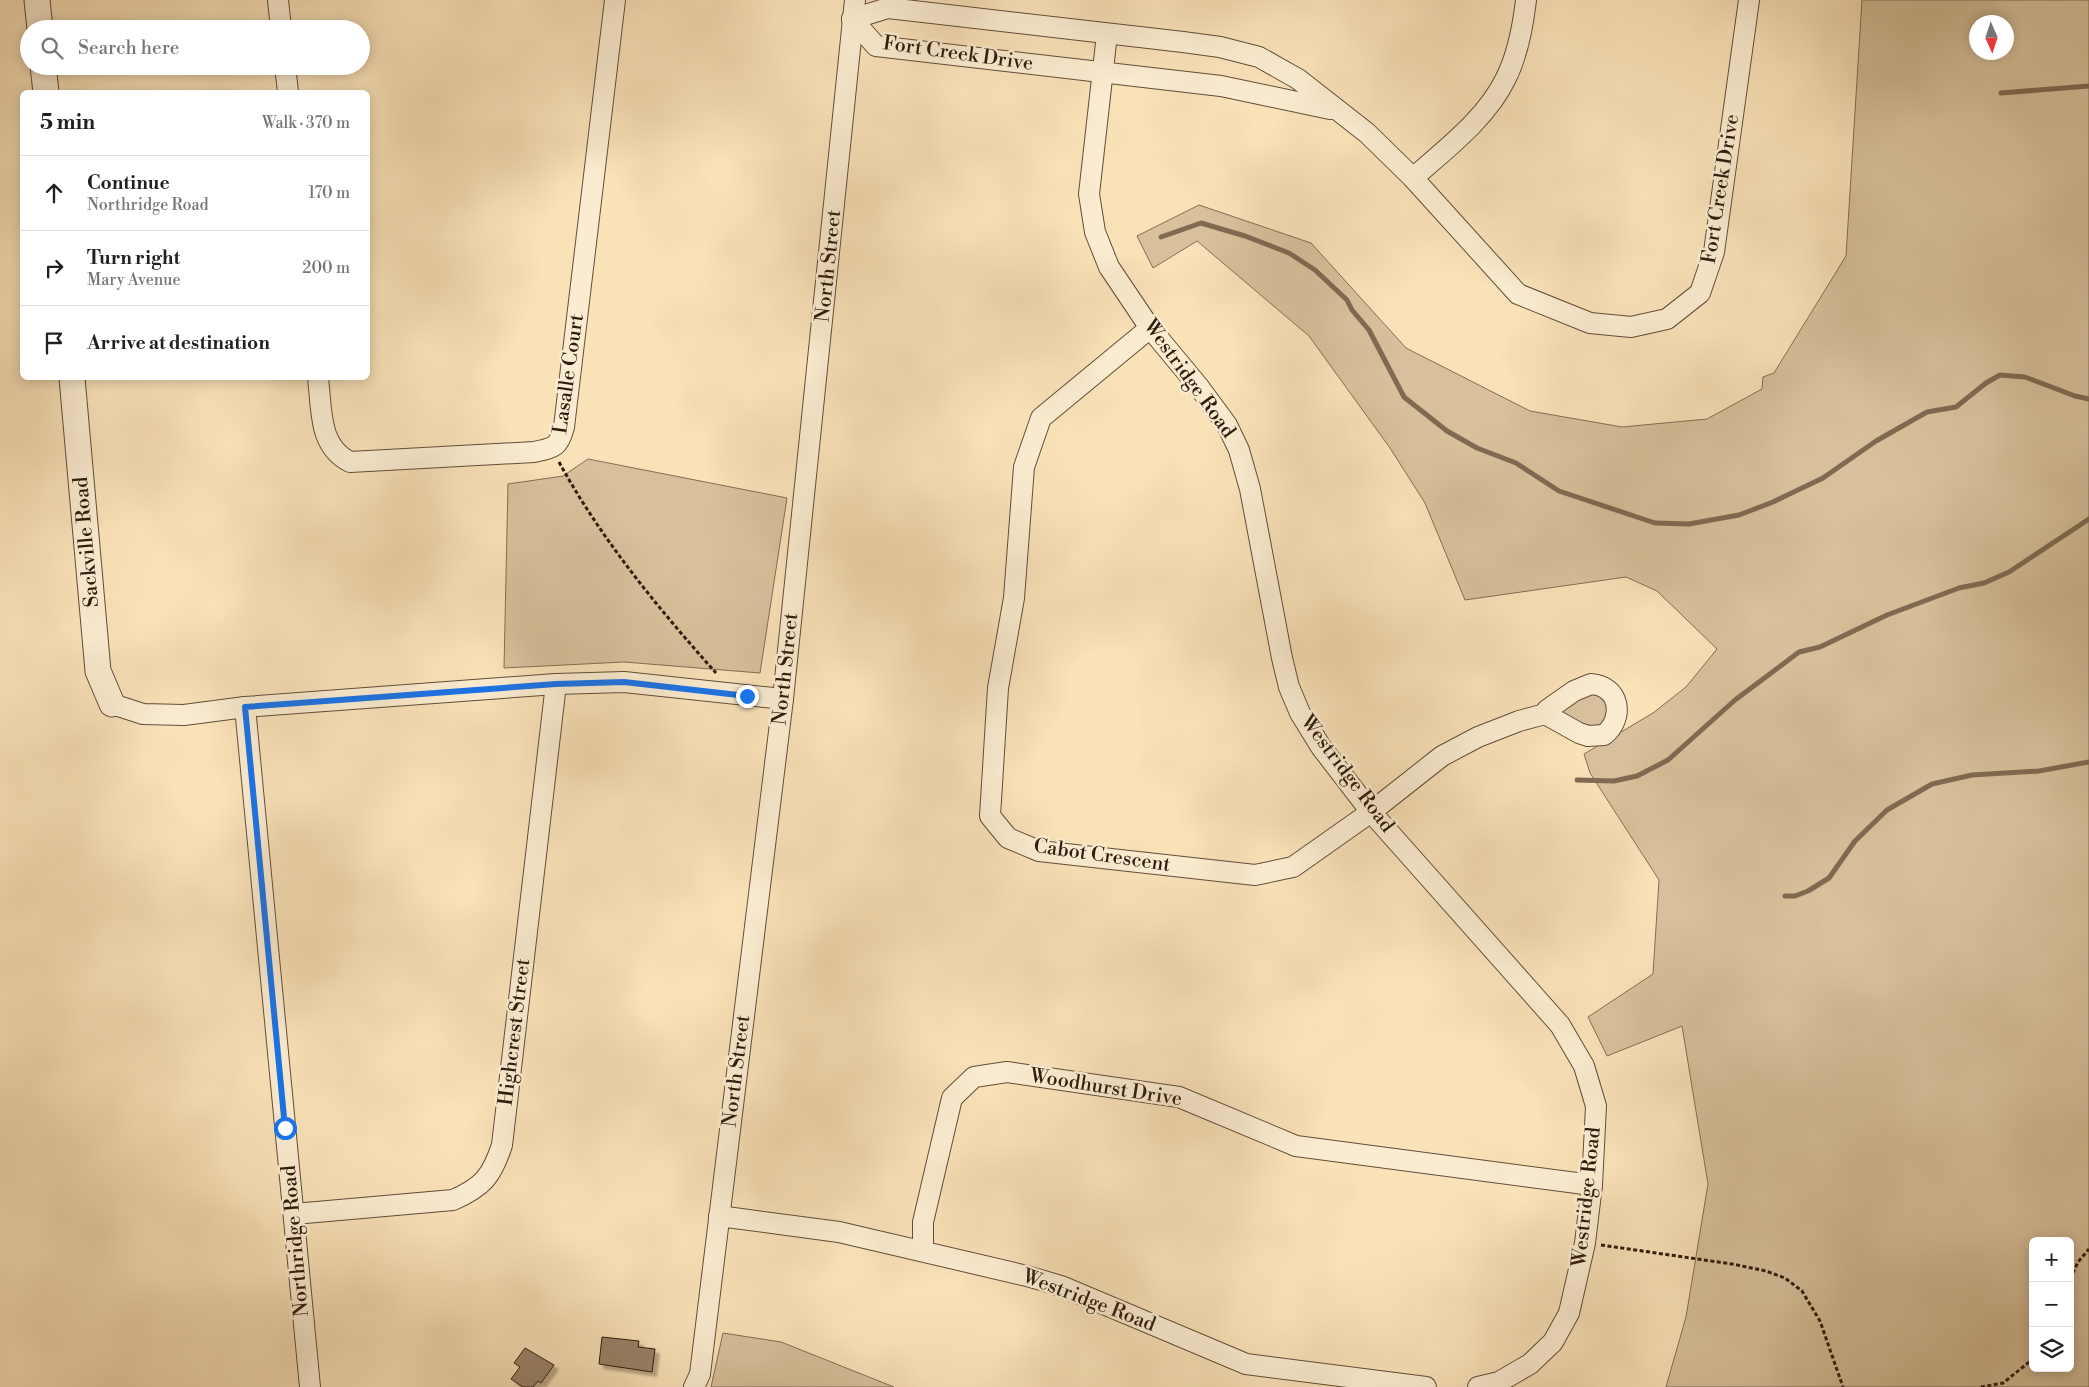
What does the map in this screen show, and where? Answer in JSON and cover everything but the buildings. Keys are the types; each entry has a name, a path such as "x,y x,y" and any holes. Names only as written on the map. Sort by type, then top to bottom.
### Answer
{"street":[{"path":"37,0 39,20"},
{"path":"278,0 280,20"},
{"name":"Lasalle Court","path":"318,380 324,430 329,444 337,455 350,462 534,452 551,449 561,441 615,0"},
{"path":"1413,178 1482,114 1506,78 1522,30 1526,0"},
{"name":"Fort Creek Drive","path":"1337,111 1246,90 876,46 854,10 888,8 1220,47 1258,57 1298,80 1367,133 1413,178 1518,294 1590,323 1631,327 1667,319 1700,293 1714,252 1749,0"},
{"name":"North Street","path":"694,1387 700,1374 783,699 854,10"},
{"name":"Westridge Road","path":"1107,34 1089,194 1095,232 1109,267 1150,328 1200,387 1227,425 1239,450 1248,479 1276,630 1289,687 1300,713 1321,747 1372,812 1560,1025 1584,1066 1596,1106 1592,1185 1585,1243 1570,1313 1553,1342 1530,1364 1499,1382 1478,1387"},
{"path":"44,75 46,90"},
{"path":"286,75 288,90"},
{"name":"Cabot Crescent","path":"1150,328 1041,418 1024,467 1014,598 998,688 990,816 1008,838 1039,851 1255,875 1293,867 1372,812 1442,756 1478,737 1518,721 1544,714"},
{"name":"Sackville Road","path":"72,380 98,671 112,704"},
{"path":"112,704 143,714 184,716 245,707 556,684 624,682 783,699"},
{"name":"Highcrest Street","path":"294,1214 453,1200 471,1192 486,1180 496,1164 502,1145 556,684"},
{"name":"Northridge Road","path":"245,707 310,1387"},
{"name":"Woodhurst Drive","path":"923,1250 923,1222 952,1098 974,1078 1007,1072 1180,1097 1296,1146 1592,1185"},
{"name":"Westridge Road","path":"719,1216 838,1232 923,1250 1061,1286 1246,1364 1329,1381 1426,1387"}],"path":[{"path":"551,449 574,490 657,606 734,694"},
{"path":"1585,1243 1732,1264 1766,1271 1785,1278 1802,1291 1820,1321 1843,1387"},
{"path":"2074,1270 2078,1262 2089,1249"},
{"path":"1981,1387 2002,1383 2029,1362"}],"shaded area":[{"path":"1862,0 2089,0 2089,1387 1666,1387 1686,1317 1708,1184 1682,1026 1607,1056 1588,1017 1653,974 1659,880 1590,773 1584,754 1653,713 1686,687 1717,649 1657,591 1626,577 1465,600 1425,503 1390,448 1309,336 1197,241 1153,268 1137,236 1199,205 1311,243 1406,348 1530,411 1622,427 1707,419 1762,389 1763,377 1774,373 1846,256"},
{"path":"588,459 787,498 760,673 624,662 504,668 508,484 563,476"},
{"path":"1589,693 1606,697 1607,722 1594,726 1584,725 1562,712"},
{"path":"723,1333 781,1342 894,1387 711,1387"}],"waterway":[{"path":"2001,93 2089,86"},
{"path":"1161,237 1201,223 1245,236 1289,253 1315,270 1347,300 1352,310 1369,330 1404,397 1447,431 1477,448 1516,463 1559,491 1655,523 1689,524 1739,515 1773,502 1823,478 1876,441 1927,412 1956,407 1986,383 2000,375 2025,377 2075,396 2089,399"},
{"path":"1577,780 1614,781 1637,776 1668,760 1735,700 1799,652 1820,647 1887,615 1959,588 1984,583 2009,572 2089,519"},
{"path":"1785,896 1795,896 1808,891 1829,878 1855,841 1887,810 1932,784 1972,775 2039,771 2089,762"}],"route":[{"path":"285,1128 245,707 556,684 624,682 747,696"}]}
